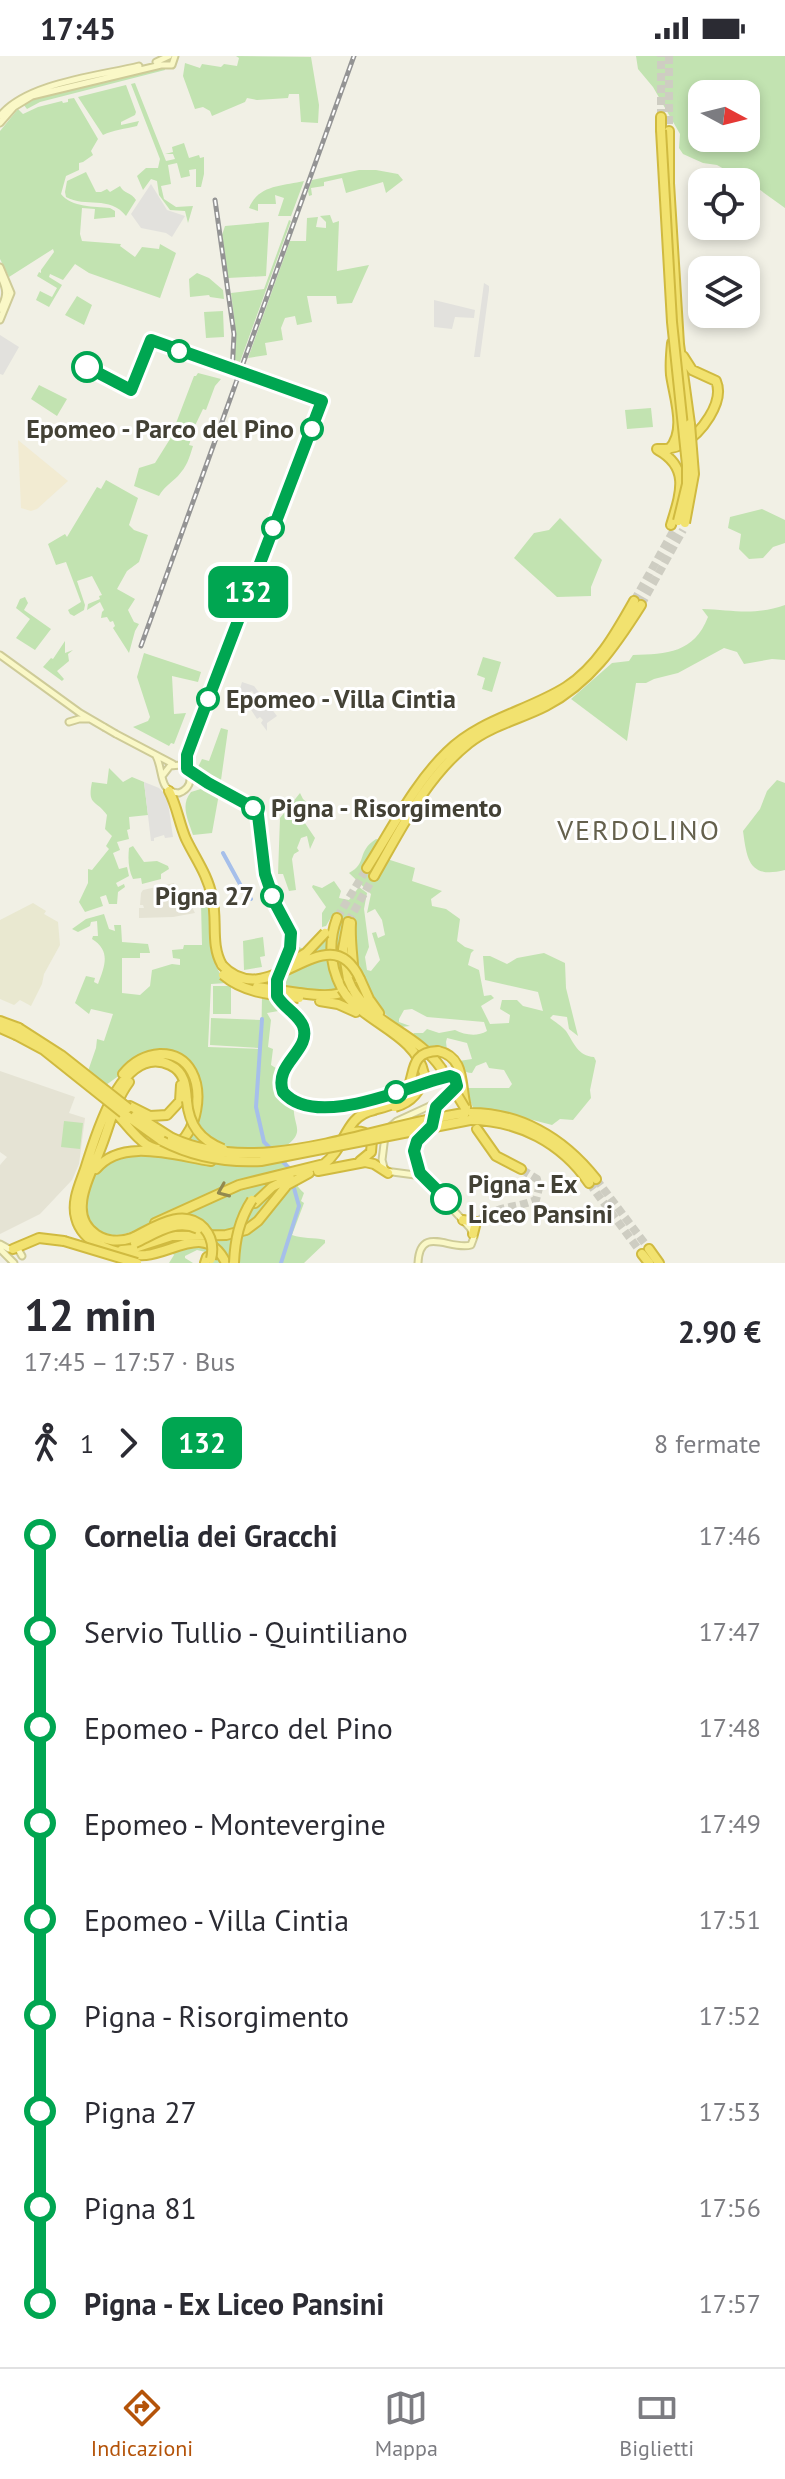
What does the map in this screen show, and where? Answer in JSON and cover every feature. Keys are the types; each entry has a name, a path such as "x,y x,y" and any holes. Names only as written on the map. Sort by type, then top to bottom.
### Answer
{"highway":[{"path":"661,117 669,143 675,324 688,405 694,474 677,525"},
{"path":"665,130 675,324 687,465 683,505 677,525"},
{"path":"669,453 689,440 703,425 719,397 719,385 709,376 688,366 675,324"},
{"path":"669,453 677,432 671,371 675,324"},
{"path":"688,405 688,390 693,379 709,376"},
{"path":"657,449 669,453 681,476 677,525"},
{"path":"367,868 439,772 456,755 489,730 547,705 571,690 602,662 638,603"},
{"path":"169,791 183,830 204,873 214,904 216,950 223,970 234,983 252,990 343,1005 384,1024"},
{"path":"181,807 183,830"},
{"path":"374,876 392,836"},
{"path":"223,970 245,976 274,971 306,953 336,917 331,954 334,973 384,1024 427,1051 441,1068 466,1112"},
{"path":"300,996 329,997 347,989 354,975 350,923 343,949 347,988"},
{"path":"223,970 253,980 282,973 314,957 330,954 354,966 384,1024"},
{"path":"0,1021 95,1086 162,1141 200,1156 252,1161"},
{"path":"0,1028 18,1032"},
{"path":"374,1110 401,1105 419,1091 424,1074 420,1061 401,1036"},
{"path":"102,1246 122,1247 229,1189 327,1162 357,1116 400,1100 407,1091 417,1060 426,1053 438,1051 450,1055 457,1062 466,1112"},
{"path":"124,1110 144,1143 164,1149 177,1144 186,1136 195,1119 198,1100 189,1069 167,1055 152,1055 137,1061 124,1073 94,1142 74,1203 80,1229 102,1246 129,1255 148,1255 191,1242 202,1242 218,1250 226,1263"},
{"path":"116,1089 139,1067 150,1063 161,1062 175,1068 183,1077 189,1118 203,1139 221,1149 259,1153"},
{"path":"124,1110 154,1117 170,1113 181,1098 178,1079 168,1069 157,1067 142,1071 130,1080 117,1104 87,1184 82,1204 84,1218 91,1231 104,1239 118,1242 134,1241 178,1225 191,1226 203,1234 208,1244 208,1260"},
{"path":"87,1184 103,1161 134,1150 216,1162 252,1161 294,1156 466,1112 535,1135 562,1152 589,1180 567,1148 528,1124 496,1114 466,1112 259,1153 221,1153 172,1138 124,1110 95,1086"},
{"path":"477,1129 490,1150 521,1169"},
{"path":"341,1142 351,1132 365,1132 373,1143 373,1150 358,1163"},
{"path":"535,1135 542,1144"},
{"path":"236,1263 243,1227 255,1203 276,1184 309,1173 358,1163 371,1163 388,1173"},
{"path":"236,1263 238,1230 252,1200 276,1179 298,1171"},
{"path":"203,1234 226,1235 246,1230 258,1221 282,1189 309,1173"},
{"path":"134,1241 173,1219 188,1219 200,1224 208,1234 212,1246 208,1260"},
{"path":"463,1220 476,1222 473,1234"},
{"path":"20,1256 36,1238 49,1237 137,1263"},
{"path":"20,1256 36,1242 48,1241 123,1263"},
{"path":"13,1249 20,1256"},
{"path":"649,1263 646,1252 659,1263"}],"main road":[{"path":"0,116 27,94 171,59"},
{"path":"0,123 14,107 27,99 64,86"},
{"path":"0,267 11,293 0,318"},
{"path":"0,275 6,290 0,309"},
{"path":"0,655 89,719 174,765"},
{"path":"69,722 89,719"},
{"path":"156,756 163,784 169,791 179,793 188,787 211,785"},
{"path":"163,775 167,768 181,765 252,807 258,815 265,874 275,903 291,933 290,948 278,977 276,992 280,1002 301,1022 304,1035 301,1046 282,1073 280,1081 283,1092 298,1102 340,1108 435,1080 457,1079 457,1086 436,1107 432,1126 415,1145 416,1159 420,1173 463,1220 473,1234 473,1242 467,1247 435,1240 427,1243 420,1249 418,1263"},
{"path":"188,787 189,772"},
{"path":"427,1180 418,1175 388,1173 384,1169 382,1162 386,1135 395,1122 443,1098"},
{"path":"410,1115 426,1116 430,1118 432,1126"},
{"path":"405,1173 412,1170 416,1159"},
{"path":"0,1246 13,1249"},
{"path":"0,1246 20,1256"}],"shaded area":[{"path":"151,184 167,210 185,216 172,237 141,228 131,214"},
{"path":"484,283 489,290 480,357 474,357"},
{"path":"434,300 475,310 474,318 455,317 452,329 434,327"},
{"path":"0,335 19,347 3,375 0,374"},
{"path":"18,440 68,481 31,511 21,508"},
{"path":"242,682 254,686 277,716 267,723 267,731 261,723 263,720 260,717 257,719 250,708 258,700 252,691 241,697 238,695"},
{"path":"144,782 159,788 167,796 173,837 165,838 164,835 151,841"},
{"path":"174,883 184,904 190,903 195,913 139,918 139,908 144,908 140,905 143,890"},
{"path":"33,903 58,922 60,945 31,1006 20,1000 14,1005 0,999 0,920"},
{"path":"0,1071 75,1097 69,1113 85,1118 79,1164 72,1180 40,1214 0,1234 0,1165 7,1157 0,1152"}],"green space":[{"path":"236,56 311,57 319,105 318,123 301,122 299,94 289,94 288,98 247,98 245,102 212,116 203,107 195,109 183,76 185,63 200,68 202,64 237,66 239,58"},
{"path":"636,56 785,56 785,208 760,190 760,168 722,168 683,154 679,148 680,134 653,87 638,69"},
{"path":"164,66 165,70 40,102 27,109 23,104 37,98"},
{"path":"135,83 166,161 175,159 173,154 165,154 173,152 172,147 184,143 189,158 204,157 201,187 196,187 196,169 189,170 190,176 181,178 177,163 168,165 171,184 161,186 164,199 176,207 193,206 188,223 185,211 170,210 159,195 157,181 151,179 143,190 137,176 146,168 158,168 160,159 131,84"},
{"path":"126,85 136,112 121,125 139,121 137,126 103,135 78,97"},
{"path":"74,98 98,139 91,151 93,155 79,163 79,170 66,176 61,194 77,204 115,211 115,217 94,219 95,209 82,208 82,241 121,244 135,257 142,247 159,249 160,244 176,253 160,298 89,273 75,264 63,280 50,274 49,277 62,285 49,307 36,300 40,291 52,297 57,288 37,276 53,249 9,277 0,259 0,131 18,109 23,114"},
{"path":"359,170 398,174 403,180 386,193 383,182 346,193 342,178 311,188 312,195 309,196 312,180"},
{"path":"86,172 96,192 107,189 110,192 120,186 136,200 126,216 113,206 66,197 67,181"},
{"path":"304,181 291,216 278,216 284,198 275,195 276,204 258,204 258,211 249,208 253,200 265,191"},
{"path":"330,215 333,223 339,221 337,271 369,265 352,303 337,304 336,296 307,296 312,322 297,325 295,316 285,318 281,328 283,340 265,343 267,355 248,358 290,241 306,241 307,218 318,217 316,227 326,228 326,222 320,216"},
{"path":"289,220 240,362 235,360 231,293 264,289"},
{"path":"269,222 266,276 228,278 222,235 225,226"},
{"path":"197,273 223,290 224,299 209,295 190,297 189,279"},
{"path":"77,296 92,305 84,325 65,315"},
{"path":"223,311 224,337 206,338 204,312"},
{"path":"198,373 221,379 189,438 189,445 193,446 186,466 159,496 134,486 139,468 155,463 170,439 194,376"},
{"path":"39,385 67,399 57,416 31,399"},
{"path":"651,408 653,427 627,429 625,410"},
{"path":"106,480 138,498 129,525 148,535 139,562 127,571 117,589 135,599 128,610 134,622 139,624 129,653 113,628 113,621 110,622 107,617 101,618 104,610 100,602 87,610 88,604 102,595 92,576 77,581 84,610 74,616 70,614 68,610 81,602 66,562 56,565 48,544 65,534 67,537 97,487 101,489"},
{"path":"762,509 785,520 785,543 773,547 763,558 749,559 739,549 741,534 728,528 730,517"},
{"path":"560,518 602,560 591,587 591,596 557,597 514,558 534,533 549,530"},
{"path":"25,597 28,603 24,610 51,629 35,650 16,638 30,619 16,608 20,599"},
{"path":"785,605 785,660 744,664 737,652 724,648 678,673 636,683 627,741 571,699 612,663 629,661 633,655 668,652 687,645 708,617 702,609 753,611"},
{"path":"65,641 65,653 73,650 68,654 69,661 57,671 64,679 62,681 43,667 53,659"},
{"path":"144,653 201,672 198,682 172,676 174,714 186,713 174,744 169,746 133,727 148,721 150,717 137,677"},
{"path":"483,657 501,662 492,692 482,689 485,678 477,675"},
{"path":"221,728 228,730 221,780 200,772 202,768 198,767 202,759 209,761"},
{"path":"109,768 123,782 132,777 144,782 148,815 129,817 129,839 117,842 120,850 113,853 119,869 127,867 129,876 116,883 118,887 124,884 125,887 118,892 117,904 109,904 106,895 100,897 103,906 85,912 79,902 88,883 88,869 92,870 109,849 106,846 112,836 105,829 107,815 92,799 92,782 107,784"},
{"path":"777,780 785,783 785,870 764,872 752,865 743,831"},
{"path":"204,788 219,794 212,833 193,835 186,802 191,792"},
{"path":"300,793 312,807 315,804 317,808 311,812 308,808 296,810 315,838 310,849 307,836 301,838 297,848 299,851 292,859 296,890 289,891 283,874 278,874 280,818"},
{"path":"376,839 381,840 366,871 371,877 387,859 415,868 412,881 442,891 431,899 432,906 446,909 460,919 457,941 474,950 468,965 479,970 484,996 494,998 481,1006 490,1024 509,1023 510,1015 500,1009 502,1000 517,1000 523,1006 543,1011 538,992 485,980 483,956 507,964 517,958 544,953 565,963 566,988 578,1036 569,1029 567,1017 553,1015 550,1018 564,1029 580,1051 596,1061 591,1098 573,1120 560,1119 552,1125 506,1113 474,1110 465,1088 509,1088 512,1084 504,1070 489,1068 486,1062 476,1066 472,1073 467,1072 459,1061 472,1059 467,1043 447,1038 447,1050 430,1048 412,1035 427,1029 439,1033 455,1030 479,1034 487,1031 484,1022 427,1017 412,1009 404,1010 399,1019 399,1022 410,1026 401,1027 378,1006 364,982 352,924 340,947 342,969 338,971 334,951 340,919 333,914 326,926 322,927 322,913 326,907 312,887 322,888 334,881 341,891 339,898 349,900 359,887 367,893 364,909 369,947 365,957 367,970 371,971 380,960 372,933 376,932 378,938 385,935 382,920 375,909 367,913 371,894 349,873"},
{"path":"133,846 144,862 157,861 168,866 161,879 142,884 141,878 133,879 128,856 129,848"},
{"path":"210,903 212,955 227,983 211,984 208,1047 261,1049 262,997 275,999 284,1010 267,1013 271,1020 268,1047 273,1049 271,1065 279,1070 279,1090 294,1105 297,1128 295,1137 285,1147 290,1172 304,1193 301,1201 304,1203 292,1235 325,1240 304,1263 212,1263 214,1254 197,1250 185,1256 193,1263 169,1263 174,1255 172,1253 136,1251 133,1231 118,1235 105,1233 89,1218 86,1193 90,1180 99,1168 120,1156 168,1157 174,1154 195,1120 198,1106 191,1068 162,1052 106,1085 88,1071 97,1039 104,1041 113,1014 91,1009 89,1014 75,1003 86,976 95,978 94,982 98,984 105,959 102,948 92,939 98,936 97,921 78,932 72,929 86,919 104,914 109,929 115,931 114,925 121,925 122,942 148,944 150,953 140,953 140,958 122,958 122,993 140,995 150,986 152,970 180,965 180,959 173,958 172,950 183,949 184,945 202,945 201,904"},
{"path":"329,931 328,947 339,991 332,994 281,987 280,981 294,945 311,952"},
{"path":"263,937 265,956 260,957 262,967 244,970 243,941"},
{"path":"213,986 231,986 231,1014 213,1014"},
{"path":"211,1018 260,1020 259,1048 210,1045"},
{"path":"64,1121 83,1123 80,1149 61,1147"}],"waterway":[{"path":"223,853 251,899"},
{"path":"262,1019 256,1107 264,1142 273,1151"},
{"path":"279,1158 290,1173"},
{"path":"281,1263 299,1206 292,1181"}],"tunnel":[{"path":"661,56 661,117"},
{"path":"669,56 669,131"},
{"path":"634,601 675,528"},
{"path":"641,605 683,530"},
{"path":"337,918 367,868"},
{"path":"348,922 374,876"},
{"path":"476,1222 499,1210 536,1200 539,1188 537,1179 521,1169"},
{"path":"596,1179 649,1249"},
{"path":"589,1183 642,1254"}],"railway":[{"path":"141,646 354,56"},
{"path":"215,200 234,334 232,374"}],"bus line":[{"name":"132","path":"87,367 131,390 151,340 322,401 187,755 187,769 252,807 258,815 269,889 291,933 290,948 277,980 277,996 301,1022 304,1031 301,1046 282,1073 281,1089 287,1097 298,1102 340,1108 450,1076 455,1078 457,1086 436,1107 432,1126 417,1141 414,1151 420,1173 446,1199"}],"place":[{"name":"Epomeo - Parco del Pino","path":"312,429"},
{"name":"Epomeo - Villa Cintia","path":"208,699"},
{"name":"Pigna - Risorgimento","path":"253,808"},
{"name":"Pigna 27","path":"272,896"},
{"name":"Pigna - Ex Liceo Pansini","path":"446,1199"}],"district":[{"name":"VERDOLINO","path":"639,830"}]}
